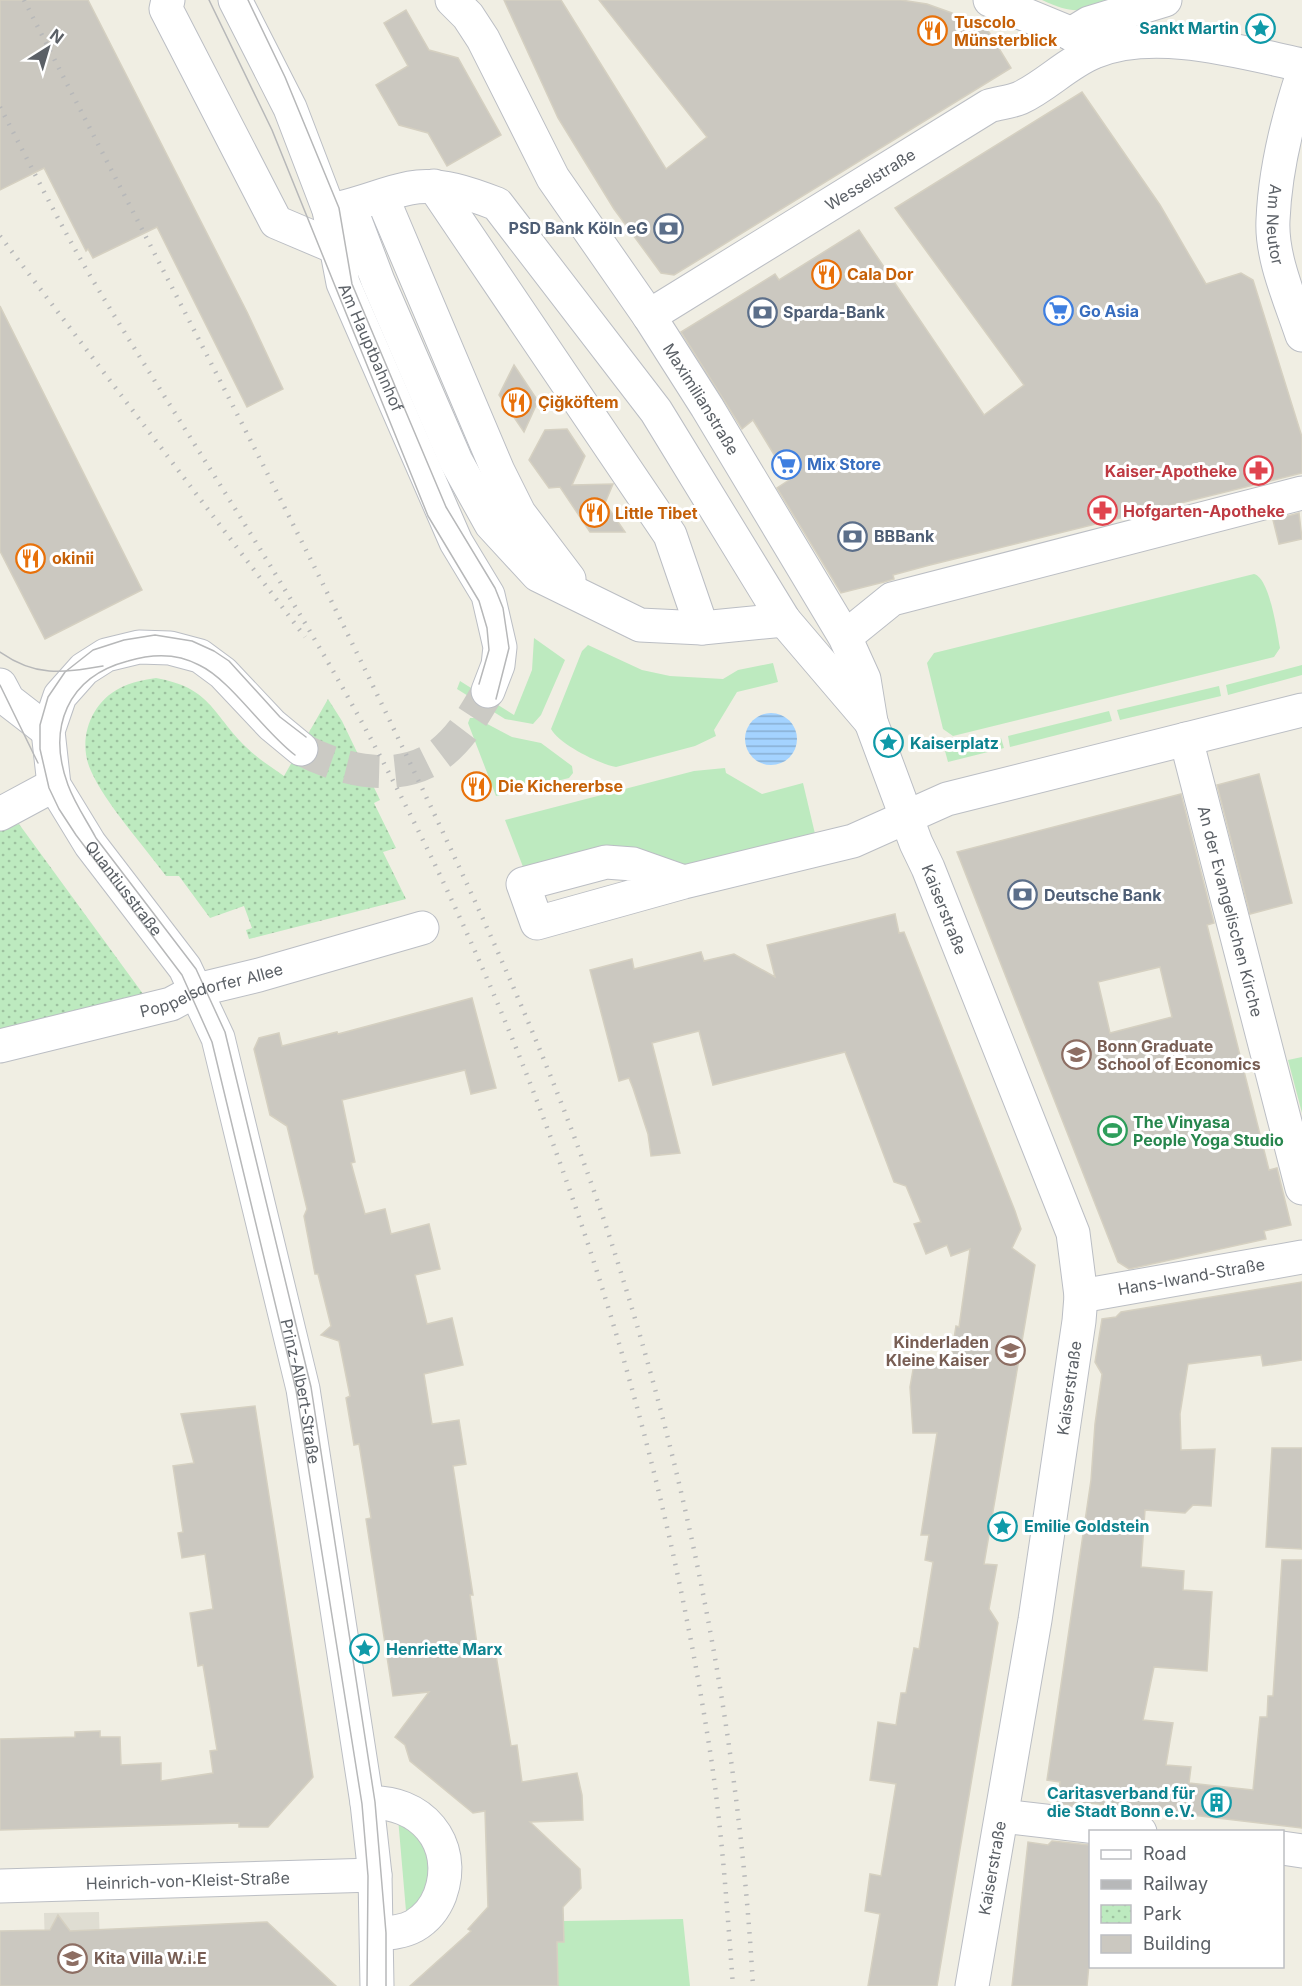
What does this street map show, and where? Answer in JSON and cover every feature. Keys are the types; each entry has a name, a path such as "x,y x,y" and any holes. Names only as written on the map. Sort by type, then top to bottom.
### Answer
{"street":[{"path":"168,0 166,9 276,222 334,247"},
{"name":"Am Hauptbahnhof","path":"235,0 339,208 334,247 344,283 456,542 488,595 500,646 498,665 488,691"},
{"path":"990,0 1082,43 1173,43 1222,48 1302,64"},
{"path":"1082,43 1089,23 1165,0"},
{"name":"Maximilianstraße","path":"463,5 483,39 553,178 649,316 774,516 845,637 864,679 871,722 906,815"},
{"name":"Wesselstraße","path":"649,316 989,106 1018,99 1082,43"},
{"name":"Am Neutor","path":"1302,76 1287,123 1277,188 1270,259 1302,335"},
{"path":"434,186 670,535 702,628"},
{"path":"784,620 702,628 640,625 595,605 538,575 491,524 456,461 397,323 339,208 382,198 411,188 434,186 477,196 497,204 656,411 784,620 871,722"},
{"path":"382,198 498,471 519,513 560,571 595,605"},
{"path":"850,633 892,599 1302,494"},
{"path":"0,814 54,785 48,731 60,696 84,669 106,655 132,649 170,648 200,656 223,673 272,725 301,749"},
{"path":"0,685 8,700 48,731"},
{"path":"523,884 537,923 684,882 853,841 906,815 946,799 1302,710"},
{"name":"An der Evangelischen Kirche","path":"1186,739 1302,1188"},
{"name":"Quantiusstraße","path":"54,785 90,844 185,968 197,990"},
{"name":"Kaiserstraße","path":"906,815 1073,1233 1081,1296 1035,1620 972,1986"},
{"name":"Poppelsdorfer Allee","path":"0,1047 171,1004 197,990 281,970 422,928"},
{"name":"Prinz-Albert-Straße","path":"197,990 218,1038 303,1389 367,1803 375,1875 378,1986"},
{"name":"Hans-Iwand-Straße","path":"1081,1296 1302,1257"},
{"path":"367,1803 390,1804 421,1816 435,1832 444,1854 442,1888 436,1905 424,1920 401,1931 378,1934"},
{"path":"1002,1816 1123,1830"},
{"path":"1284,1848 1302,1851"},
{"name":"Heinrich-von-Kleist-Straße","path":"0,1886 375,1875"}],"shaded area":[{"name":"Kita Villa W.i.E","path":"99,1912 101,1986 46,1986 44,1913"}],"green space":[{"path":"1042,0 1115,0 1086,9 1070,10"},
{"path":"1254,574 1264,585 1272,606 1280,648 1274,657 953,736 943,729 927,663 934,653"},
{"path":"534,638 565,660 541,715 533,724 505,719 457,689 460,681 514,715 532,670"},
{"path":"588,645 642,670 670,676 723,679 738,670 773,663 778,682 737,692 714,730 716,736 695,746 616,767 580,752 562,741 551,729 582,651"},
{"path":"1302,665 1302,675 1228,695 1226,685"},
{"path":"156,678 174,682 199,695 246,747 284,776 328,699 342,721 380,800 374,803 396,848 383,852 406,899 249,939 246,930 252,928 244,906 210,918 179,876 166,876 106,797 87,759 85,747 89,724 101,703 124,686"},
{"path":"1219,686 1221,696 1120,720 1117,710"},
{"path":"1109,711 1112,721 1010,747 1008,736"},
{"path":"470,718 476,718 512,737 541,743 572,766 573,773 569,778 496,796 468,723"},
{"path":"1001,738 1004,748 948,762 945,751"},
{"path":"725,768 726,773 762,794 803,783 816,838 711,867 525,872 505,820 694,771"},
{"path":"19,824 146,998 0,1035 0,829"},
{"path":"1302,1057 1302,1113 1288,1060"},
{"path":"398,1818 426,1843 427,1853 428,1872 425,1890 415,1905 406,1911"},
{"path":"683,1919 690,1986 517,1986 516,1943 564,1942 564,1921"}],"water":[{"path":"766,713 776,713 786,717 793,724 797,739 793,754 786,761 776,765 766,765 756,761 749,754 745,744 745,734 749,724 756,717"}],"building":[{"path":"0,0 88,0 247,312 283,389 247,407 157,227 93,258 88,249 86,251 44,168 0,190"},
{"path":"504,0 561,0 666,169 707,137 599,0 901,0 927,4 952,13 969,26 981,19 1011,68 674,275 661,273 614,209 558,118"},
{"path":"406,10 429,50 458,58 501,135 447,166 428,133 399,125 376,85 408,66 384,23"},
{"path":"1082,92 1160,205 1206,284 1241,273 1253,280 1302,437 1302,473 930,565 893,575 894,579 841,593 777,488 789,480 753,420 742,429 681,332 775,274 779,280 859,230 984,415 1024,385 895,208"},
{"path":"0,306 142,590 45,639 0,551"},
{"path":"514,365 538,401 524,432 499,395"},
{"path":"567,429 585,456 572,485 613,484 605,503 625,532 590,532 560,487 549,488 529,460 545,430"},
{"path":"1299,513 1302,539 1279,544 1273,520"},
{"path":"1259,774 1292,903 1250,914 1217,785"},
{"path":"1181,794 1214,923 1207,925 1269,1170 1277,1168 1291,1225 1264,1231 1266,1239 1129,1269 1118,1262 957,852","holes":["1160,967 1172,1017 1110,1033 1098,982"]},
{"path":"895,914 899,933 904,932 1015,1211 1021,1229 1012,1248 1035,1265 984,1564 997,1565 989,1609 998,1623 937,1986 868,1986 880,1914 865,1911 870,1874 881,1876 896,1784 870,1780 878,1722 896,1725 901,1693 906,1693 914,1648 919,1649 933,1562 925,1560 929,1535 921,1535 937,1433 913,1433 910,1387 914,1364 950,1363 956,1326 959,1327 970,1249 951,1256 947,1245 926,1254 914,1224 921,1222 906,1186 894,1182 845,1052 713,1085 699,1031 652,1043 680,1153 651,1156 648,1134 629,1078 619,1081 590,970 632,959 634,969 701,952 704,961 734,954 775,977 767,945"},
{"path":"472,998 496,1088 471,1094 465,1070 342,1100 355,1162 351,1163 365,1214 385,1209 391,1234 429,1224 440,1269 415,1275 427,1324 452,1318 463,1365 424,1374 432,1424 459,1420 466,1464 453,1466 473,1595 470,1595 479,1658 496,1655 511,1746 517,1745 522,1782 577,1773 582,1795 583,1820 530,1822 580,1869 581,1888 563,1907 564,1942 557,1942 558,1986 410,1986 471,1931 468,1929 488,1907 485,1811 473,1813 410,1761 405,1745 395,1737 429,1692 393,1696 366,1519 371,1518 359,1444 354,1445 346,1398 350,1396 339,1341 321,1335 331,1326 318,1274 315,1274 304,1216 307,1209 287,1126 270,1115 254,1049 259,1038 279,1033 282,1046 337,1032 338,1034"},
{"path":"1302,1282 1302,1360 1263,1366 1261,1355 1188,1364 1180,1414 1181,1450 1215,1449 1211,1506 1193,1505 1185,1513 1145,1510 1141,1567 1184,1571 1183,1590 1212,1592 1207,1671 1154,1667 1143,1720 1173,1723 1166,1765 1191,1767 1189,1783 1253,1790 1260,1717 1267,1717 1268,1696 1273,1696 1282,1560 1302,1560 1302,1828 1090,1803 1090,1807 1057,1804 1060,1782 1047,1780 1091,1480 1095,1424 1102,1374 1095,1362 1102,1319 1116,1317 1121,1312"},
{"path":"255,1406 313,1777 268,1827 239,1827 239,1823 0,1830 0,1739 75,1737 75,1732 100,1731 100,1737 120,1737 121,1765 161,1763 161,1781 213,1773 210,1751 217,1750 203,1665 198,1666 190,1613 213,1609 205,1554 182,1558 178,1533 183,1532 173,1466 194,1463 181,1414"},
{"path":"1272,1448 1302,1448 1302,1549 1266,1547"},
{"path":"1052,1841 1089,1845 1087,1986 1012,1986 1028,1842 1048,1845"},
{"path":"58,1915 70,1931 267,1922 336,1986 0,1986 0,1931 50,1930"}],"tunnel":[{"path":"301,749 333,763 369,771 387,772 421,765 437,756 453,742 488,691"}],"tram line":[{"path":"209,0 272,130 428,516 479,601 487,628 489,650 479,684"},
{"path":"248,0 285,77 339,208 352,284 446,507 495,588 503,608 509,648 496,699"},
{"path":"306,737 280,717 229,661 192,641 155,635 124,640 93,650 65,672 48,697 40,725 40,749 49,788 59,809 76,835 182,975 212,1042 296,1390 362,1804 368,1876 367,1986"},
{"path":"0,652 25,666 49,671 103,666"},
{"path":"295,755 211,672 191,661 164,656 128,661 90,679 77,692 67,708 60,744 62,764 68,785 81,812 96,838 196,969 225,1032 311,1387 375,1802 386,1933 386,1986"},
{"path":"0,685 38,763"}],"railway":[{"path":"24,0 299,537 420,783 512,985 594,1190 644,1349 668,1438 708,1619 724,1710 736,1802 753,1986"},
{"path":"0,107 92,279 261,551 359,717 422,839 480,963 533,1090 580,1219 621,1349 656,1482 686,1616 714,1780 733,1986"},
{"path":"0,236 305,637"}],"place":[{"name":"Sankt Martin","path":"1260,28"},
{"name":"Tuscolo Münsterblick","path":"933,31"},
{"name":"PSD Bank Köln eG","path":"669,228"},
{"name":"Cala Dor","path":"826,274"},
{"name":"Go Asia","path":"1058,311"},
{"name":"Sparda-Bank","path":"762,312"},
{"name":"Çiğköftem","path":"517,402"},
{"name":"Mix Store","path":"786,464"},
{"name":"Kaiser-Apotheke","path":"1258,471"},
{"name":"Hofgarten-Apotheke","path":"1102,511"},
{"name":"Little Tibet","path":"594,513"},
{"name":"BBBank","path":"853,536"},
{"name":"okinii","path":"31,558"},
{"name":"Kaiserplatz","path":"889,743"},
{"name":"Die Kichererbse","path":"477,786"},
{"name":"Deutsche Bank","path":"1023,895"},
{"name":"Bonn Graduate School of Economics","path":"1076,1055"},
{"name":"The Vinyasa People Yoga Studio","path":"1112,1131"},
{"name":"Kinderladen Kleine Kaiser","path":"1010,1351"},
{"name":"Emilie Goldstein","path":"1003,1526"},
{"name":"Henriette Marx","path":"365,1649"},
{"name":"Caritasverband für die Stadt Bonn e.V.","path":"1216,1802"},
{"name":"Kita Villa W.i.E","path":"73,1958"}]}
